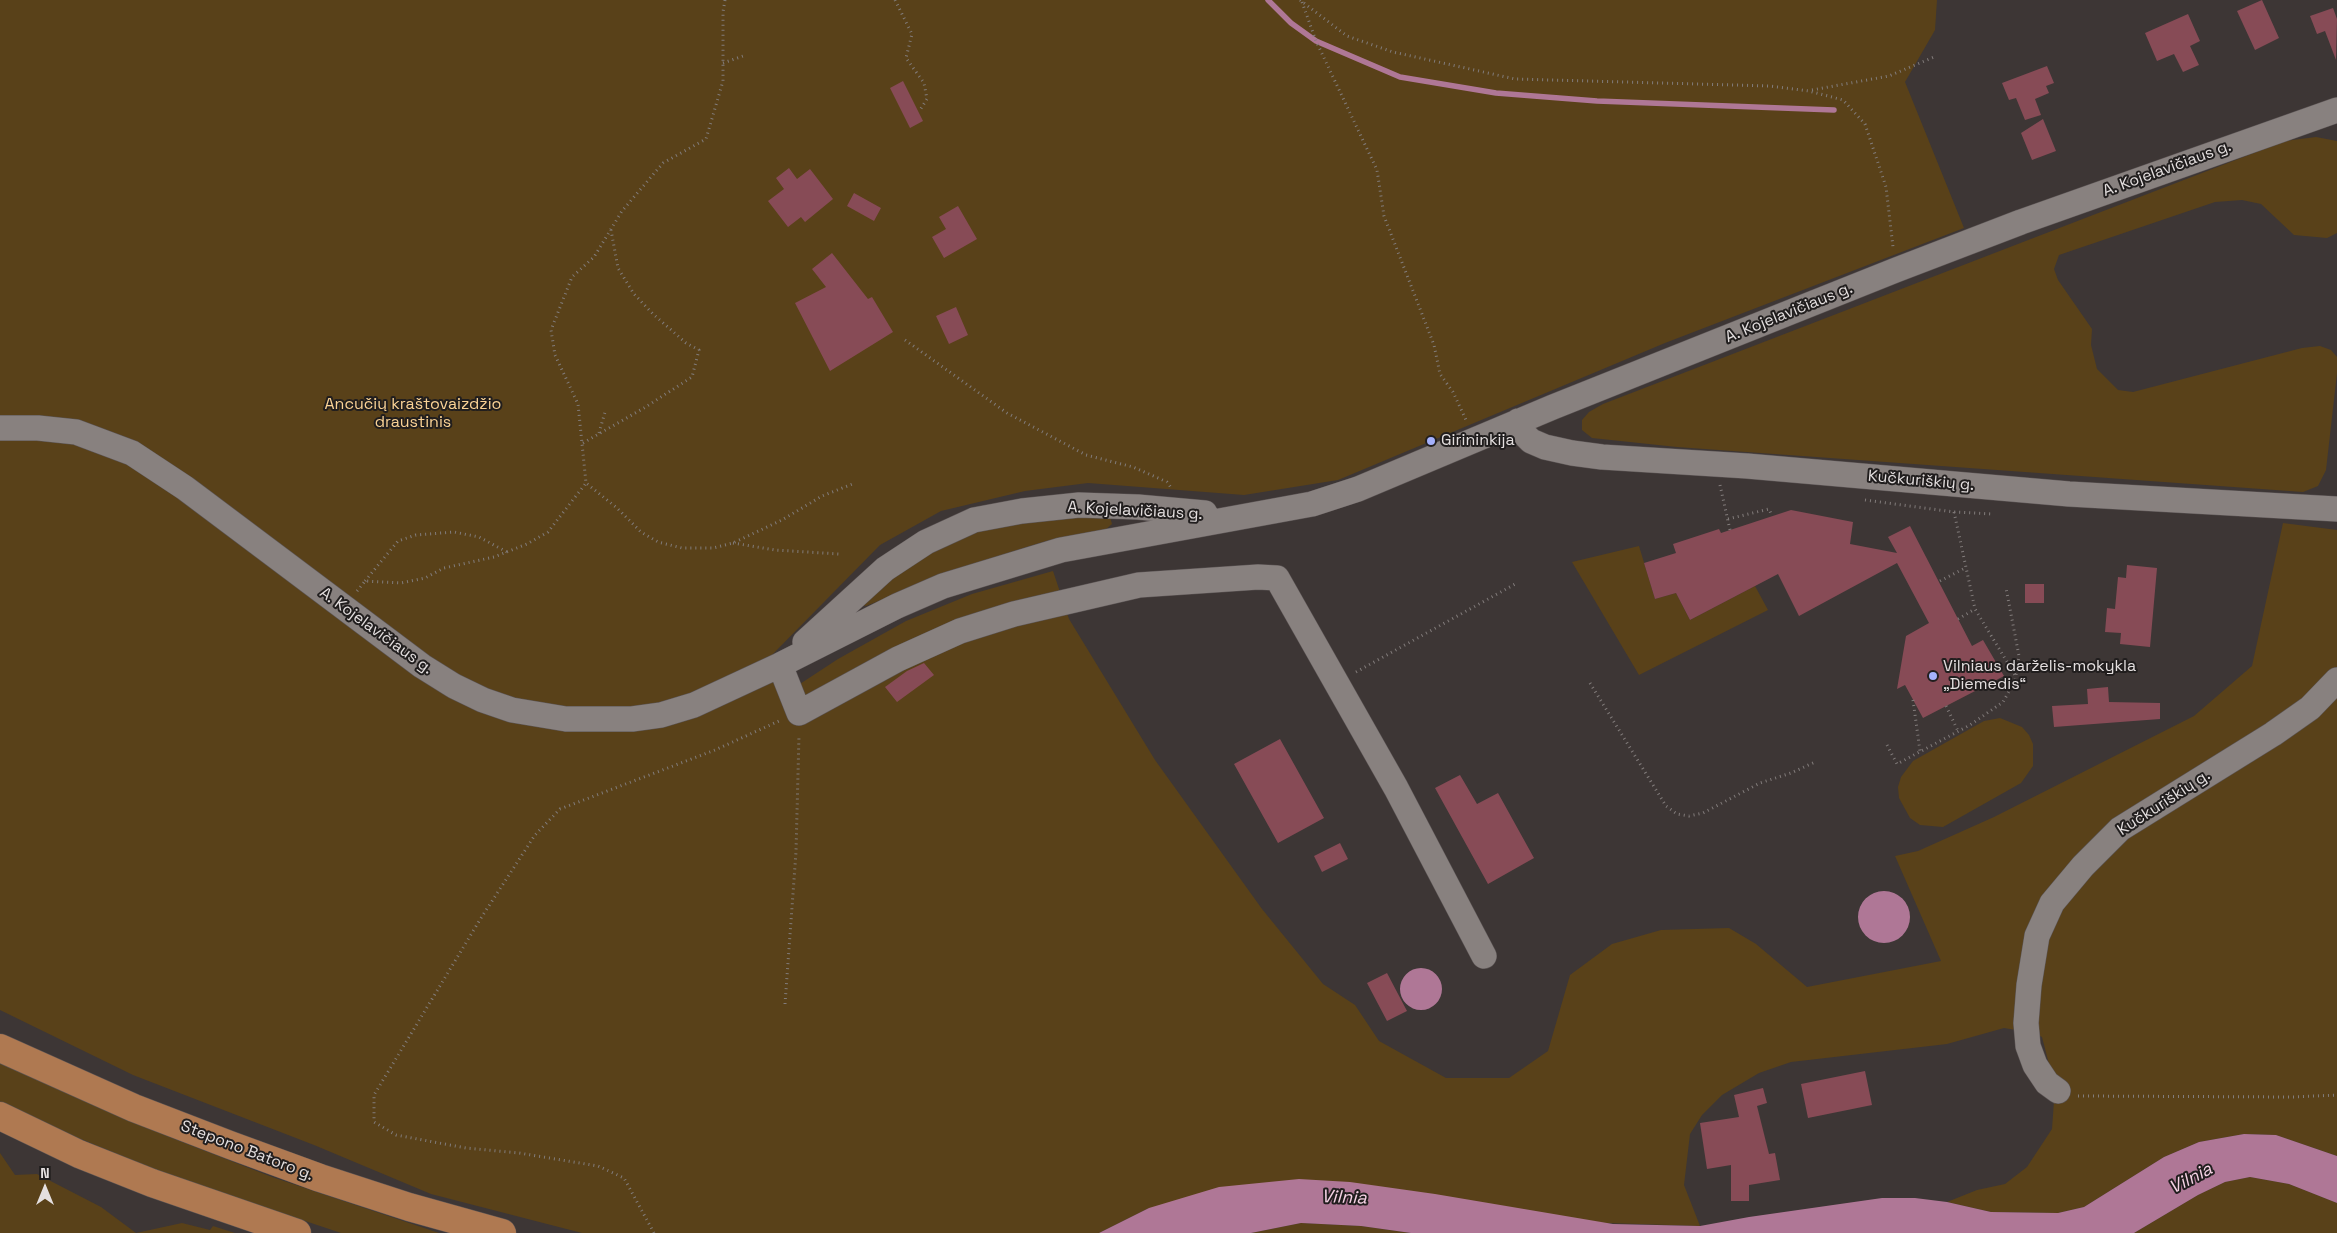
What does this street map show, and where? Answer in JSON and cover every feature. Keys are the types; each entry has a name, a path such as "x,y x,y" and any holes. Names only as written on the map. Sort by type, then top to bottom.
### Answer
{"main road":[{"name":"Stepono Batoro g.","path":"0,1048 134,1108 275,1162 409,1208 502,1233"},
{"path":"0,1116 79,1154 297,1233"}],"street":[{"name":"A. Kojelavičiaus g.","path":"0,428 38,428 76,432 132,453 185,488 343,608 422,666 454,686 505,707 541,716 594,720 661,715 694,706 780,666 897,606 943,586 1006,565 1061,550 1152,531 1312,504 1358,489 1518,421 1896,270 2030,219 2337,110"},
{"name":"Kučkuriškių g.","path":"1518,421 1524,434 1531,441 1572,454 1716,464 2069,494 2337,509"},
{"name":"A. Kojelavičiaus g.","path":"780,666 885,569 926,542 974,520 1022,511 1079,505 1138,507 1242,517"},
{"path":"780,666 799,713 898,659 960,631 1014,614 1139,585 1258,577 1277,578 1396,788 1484,956"},
{"name":"Kučkuriškių g.","path":"2058,1091 2047,1083 2035,1065 2028,1046 2026,1023 2029,985 2037,936 2052,903 2083,866 2120,829 2273,734 2310,708 2337,680"}],"path":[{"path":"365,582 401,583 425,578 444,568 508,552 527,544 548,532 586,483 578,404 555,355 551,330 572,277 594,257 622,211 664,164 706,139 723,81 723,12 725,0"},
{"path":"895,0 912,34 906,58 924,83 927,99 920,110"},
{"path":"1301,1 1346,36 1392,52 1515,79 1770,86 1809,91 1842,100 1865,124 1886,187 1896,270"},
{"path":"1301,1 1316,41 1377,170 1384,216 1434,345 1440,374 1453,392 1475,439"},
{"path":"723,63 746,55"},
{"path":"1809,91 1889,76 1934,57"},
{"path":"582,443 644,408 692,377 699,350 686,343 653,314 634,294 618,268 611,230"},
{"path":"905,340 1006,413 1086,455 1132,467 1167,482 1188,512"},
{"path":"599,433 605,412"},
{"path":"1716,464 1730,530"},
{"path":"586,483 641,532 658,542 690,548 713,548 733,543 782,520 822,496 855,483"},
{"path":"1728,519 1769,509 1772,516"},
{"path":"1954,512 1975,609 2016,675"},
{"path":"343,608 398,541 416,535 454,532 479,537 508,552"},
{"path":"733,543 775,550 840,554"},
{"path":"1940,582 1965,568"},
{"path":"1335,683 1517,583"},
{"path":"1887,744 1897,764 1958,731 2002,702 2014,681 2019,656 2006,588"},
{"path":"1958,618 1975,609"},
{"path":"1590,683 1666,806 1677,814 1689,816 1703,813 1760,783 1791,773 1815,762"},
{"path":"1913,700 1920,751"},
{"path":"1946,706 1958,731"},
{"path":"654,1233 624,1178 598,1166 519,1153 466,1148 396,1135 374,1122 374,1095 481,918 535,835 560,810 715,750 799,713 796,852 785,1004"},
{"path":"2058,1091 2081,1096 2294,1097 2337,1095"}],"green space":[{"name":"Ancučių kraštovaizdžio draustinis","path":"0,0 1937,0 1935,30 1905,82 1964,228 1665,343 1338,480 1244,495 1088,483 1025,491 941,511 880,545 770,657 780,697 838,659 906,621 972,594 1053,571 1069,619 1155,760 1262,909 1323,984 1355,1005 1379,1041 1446,1078 1509,1078 1548,1051 1570,975 1612,944 1661,930 1729,928 1756,944 1807,987 1941,961 1895,856 1918,851 1994,817 2194,716 2252,666 2283,523 2337,530 2337,1156 2276,1135 2244,1134 2199,1142 2164,1157 2084,1207 2058,1213 1991,1212 1947,1202 1977,1190 2005,1184 2027,1167 2052,1129 2055,1087 2042,1037 2034,1033 2004,1028 1947,1044 1791,1062 1759,1073 1722,1095 1702,1115 1690,1134 1684,1185 1700,1226 1149,1208 1099,1233 582,1233 431,1194 314,1145 133,1075 0,1010"},
{"path":"2316,137 2337,141 2337,233 2327,238 2294,235 2261,204 2242,200 2215,202 2059,255 2054,269 2058,280 2092,329 2091,345 2097,369 2118,390 2133,392 2302,348 2320,346 2331,350 2337,357 2337,373 2326,470 2318,486 2303,492 1677,447 1592,438 1582,430 1582,420 1589,412 1603,404 2285,141"},
{"path":"1034,517 1110,517 1112,524 1105,530 1046,541 963,567 866,606 862,605 863,598 948,541 992,526"},
{"path":"1639,546 1655,599 1676,593 1690,620 1755,586 1768,610 1639,675 1572,562"},
{"path":"2000,718 2022,727 2029,735 2033,744 2033,766 2021,783 1943,827 1920,825 1910,818 1899,798 1898,787 1901,777 1913,761 1984,721"},
{"path":"0,1062 167,1136 272,1177 439,1233 341,1233 165,1174 52,1127 0,1102"},
{"path":"0,1153 15,1175 37,1174 101,1207 136,1233 0,1233"},
{"path":"2250,1177 2289,1184 2337,1203 2337,1233 2134,1233 2198,1195 2225,1182"},
{"path":"182,1223 210,1230 213,1226 235,1233 136,1233"},
{"path":"1301,1223 1361,1226 1411,1233 1251,1233"}],"water":[{"path":"1884,891 1894,893 1902,899 1908,907 1910,917 1908,927 1902,935 1894,941 1884,943 1874,941 1866,935 1860,927 1858,917 1860,907 1866,899 1874,893"},
{"path":"1421,968 1436,974 1442,989 1436,1004 1421,1010 1406,1004 1400,989 1406,974"},
{"name":"Vilnia","path":"2244,1134 2276,1135 2337,1156 2337,1203 2289,1184 2250,1177 2225,1182 2198,1195 2134,1233 1411,1233 1361,1226 1301,1223 1251,1233 1099,1233 1149,1208 1219,1187 1299,1179 1350,1182 1435,1194 1613,1224 1700,1226 1882,1198 1915,1198 1947,1202 1991,1212 2058,1213 2084,1207 2164,1157 2199,1142"}],"building":[{"path":"2262,0 2279,38 2255,50 2237,11"},
{"path":"2333,8 2337,19 2336,60 2325,31 2317,34 2310,16"},
{"path":"2188,14 2200,41 2190,46 2199,65 2183,72 2174,54 2157,61 2145,33"},
{"path":"2047,66 2054,83 2046,86 2049,93 2035,99 2041,115 2025,120 2016,98 2009,100 2002,83"},
{"path":"903,81 923,121 910,128 890,88"},
{"path":"2043,119 2056,151 2032,160 2021,133"},
{"path":"789,168 797,179 810,169 833,199 805,222 801,217 788,227 768,201 784,189 776,178"},
{"path":"854,193 881,208 874,221 847,206"},
{"path":"958,206 977,239 944,258 932,237 946,229 939,217"},
{"path":"832,253 868,299 872,297 893,332 830,371 795,303 826,287 812,269"},
{"path":"956,307 968,335 949,344 936,316"},
{"path":"1791,510 1853,522 1850,544 1897,553 1888,537 1910,526 1972,646 1983,640 2004,676 1923,718 1905,685 1897,689 1906,636 1929,623 1897,563 1799,616 1778,574 1690,620 1676,593 1655,599 1644,563 1676,553 1673,544 1719,529 1721,533"},
{"path":"2127,565 2157,568 2150,647 2120,644 2121,633 2105,632 2107,608 2115,609 2118,577 2126,578"},
{"path":"2025,584 2044,584 2044,603 2025,603"},
{"path":"924,663 934,675 897,702 885,687 907,671"},
{"path":"2108,687 2109,702 2160,703 2160,719 2054,727 2052,706 2088,704 2087,689"},
{"path":"1280,739 1324,818 1278,843 1234,764"},
{"path":"1460,775 1477,804 1498,793 1534,858 1488,884 1435,788"},
{"path":"1340,843 1348,859 1322,872 1314,856"},
{"path":"1387,973 1407,1011 1387,1021 1367,983"},
{"path":"1865,1071 1872,1105 1808,1118 1801,1084"},
{"path":"1763,1088 1767,1103 1757,1106 1769,1154 1775,1153 1780,1180 1749,1185 1749,1201 1731,1201 1731,1165 1707,1169 1700,1123 1739,1117 1734,1095"}],"waterway":[{"path":"1268,0 1291,23 1316,41 1400,77 1496,93 1597,101 1834,110"}],"place":[{"name":"Girininkija","path":"1431,441"},
{"name":"Vilniaus darželis-mokykla „Diemedis“","path":"1933,676"}]}
